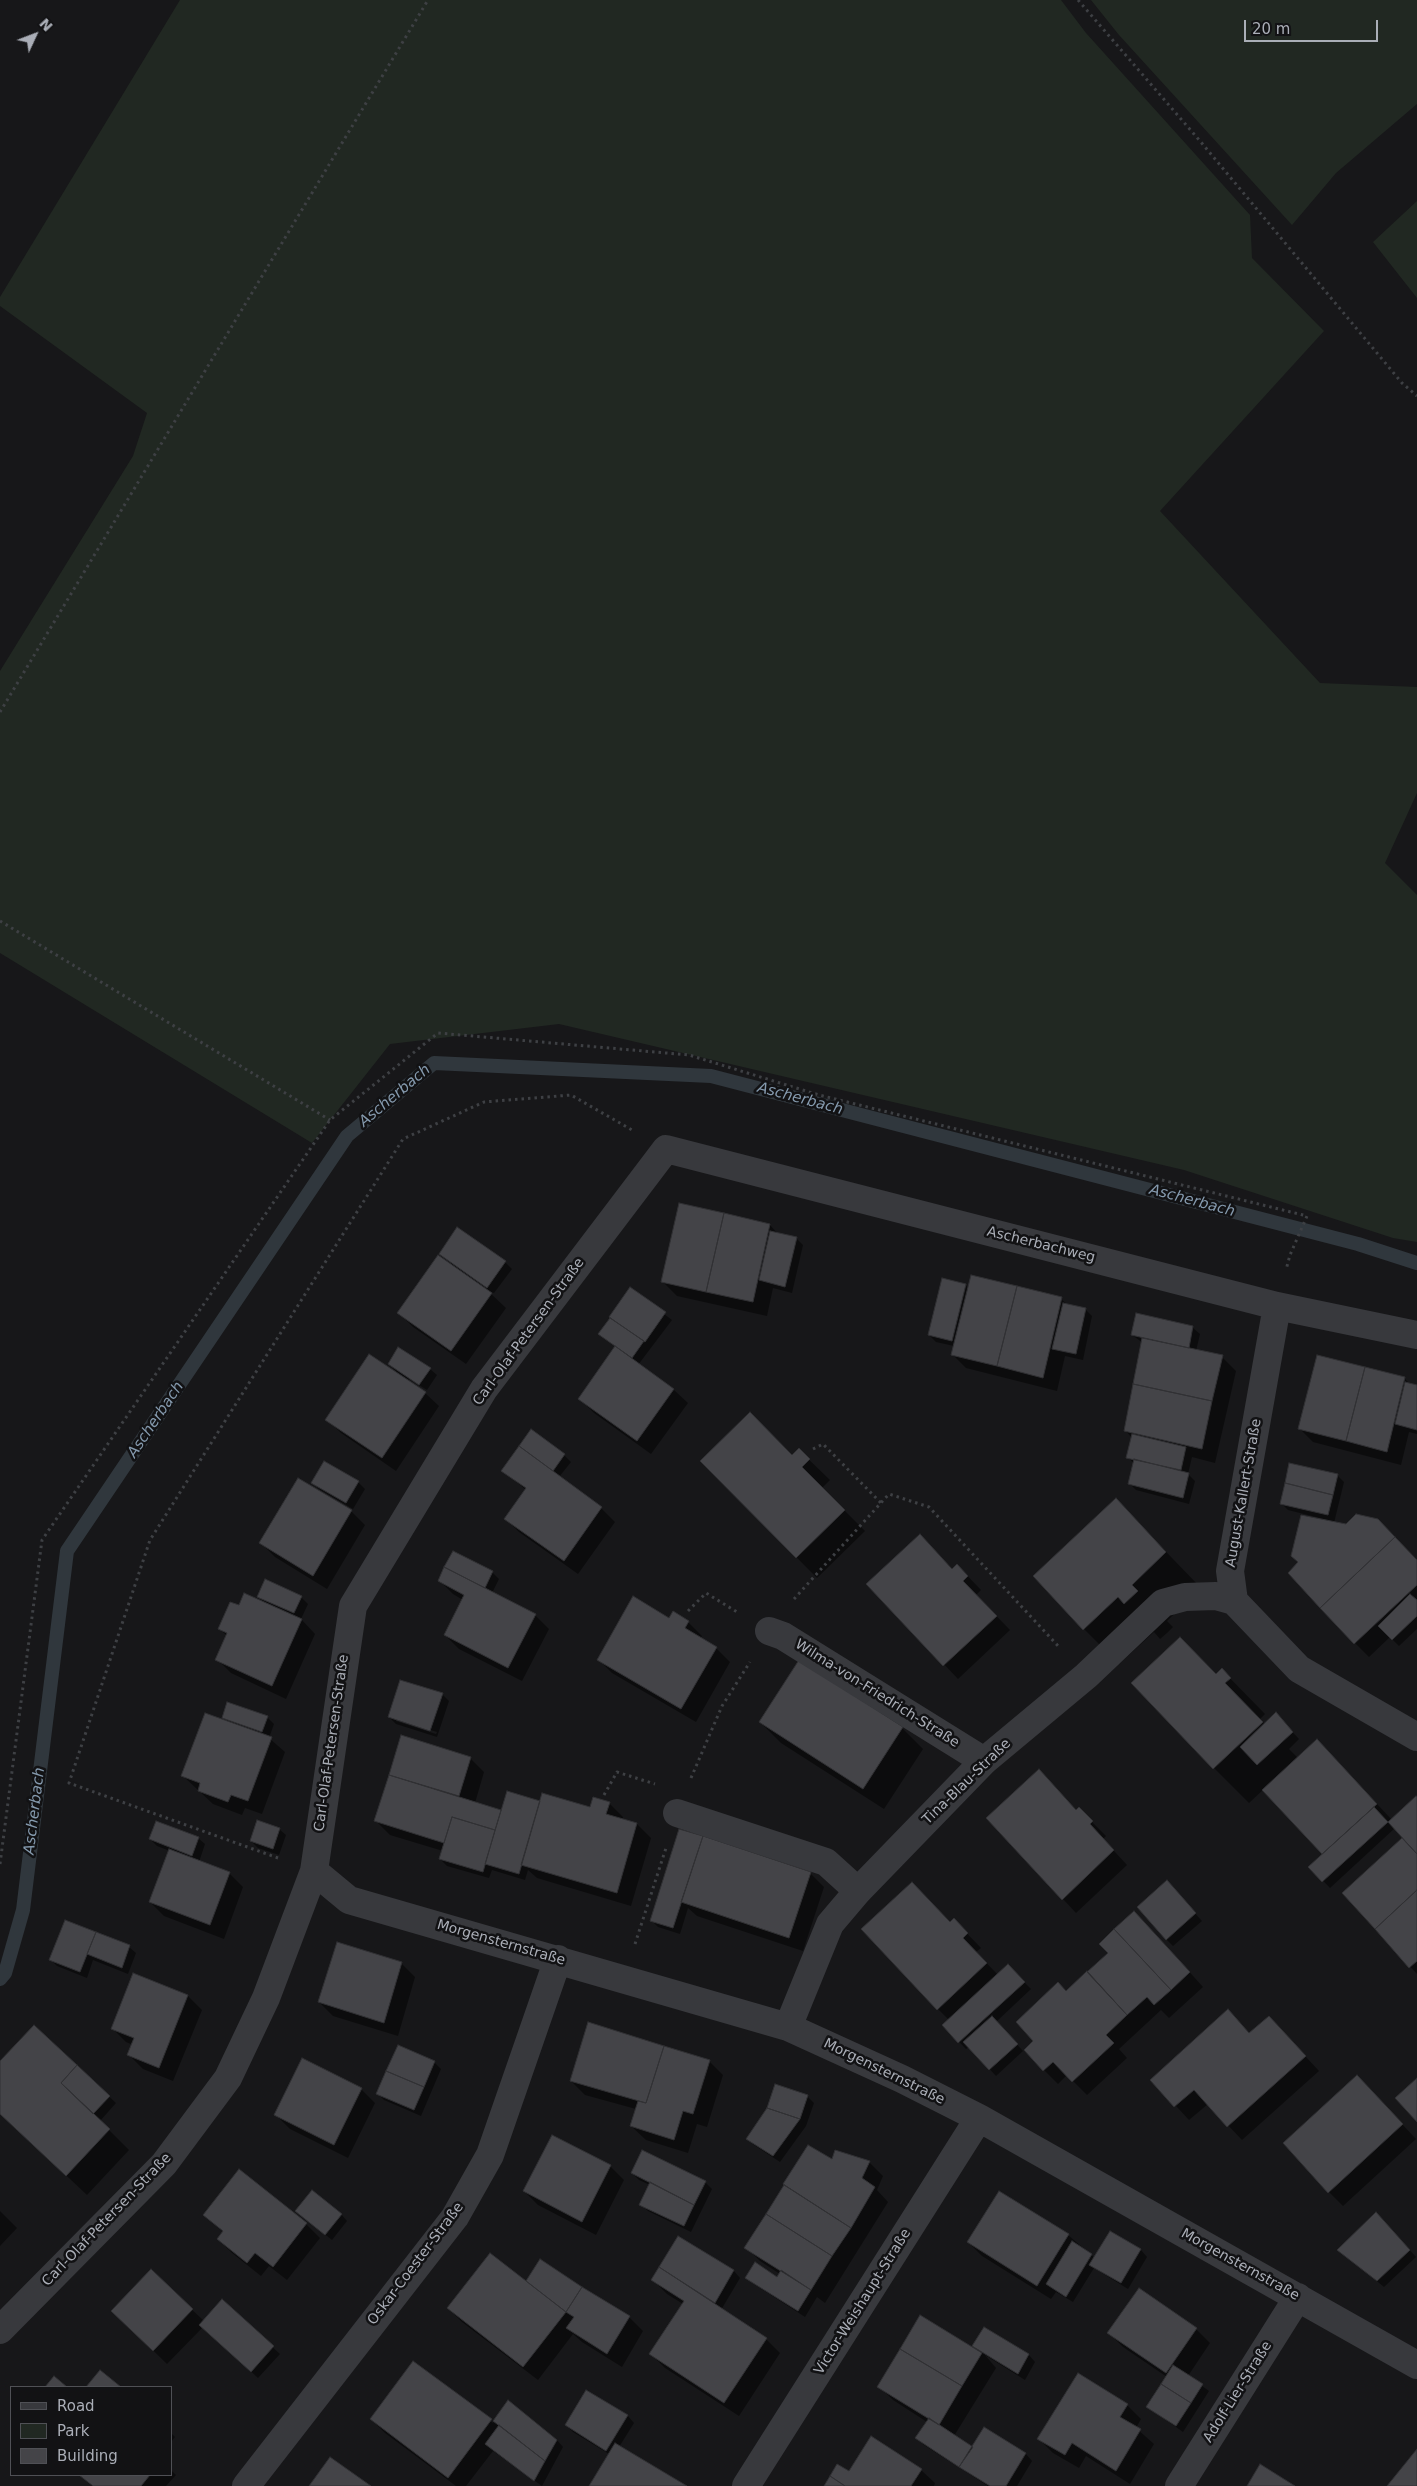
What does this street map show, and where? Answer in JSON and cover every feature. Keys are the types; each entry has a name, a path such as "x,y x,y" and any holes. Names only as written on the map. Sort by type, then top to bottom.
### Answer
{"street":[{"name":"Ascherbachweg","path":"666,1149 1277,1306 1417,1335"},
{"name":"Carl-Olaf-Petersen-Straße","path":"0,2330 164,2164 228,2078 266,1998 314,1871 353,1606 484,1389 666,1149"},
{"name":"August-Kallert-Straße","path":"1234,1601 1230,1571 1277,1306"},
{"name":"Tina-Blau-Straße","path":"788,2027 830,1924 858,1891 984,1761 1086,1676 1163,1603 1184,1597 1216,1596 1234,1601"},
{"path":"1234,1601 1299,1669 1417,1737"},
{"name":"Wilma-von-Friedrich-Straße","path":"769,1630 783,1636 984,1761"},
{"path":"677,1813 826,1862 858,1891"},
{"name":"Morgensternstraße","path":"314,1871 349,1900 788,2027 902,2079 979,2118 1417,2365"},
{"name":"Oskar-Coester-Straße","path":"246,2486 454,2217 490,2155 558,1959"},
{"name":"Victor-Weishaupt-Straße","path":"746,2486 979,2118"},
{"name":"Adolf-Lier-Straße","path":"1179,2486 1298,2297"}],"path":[{"path":"0,712 428,0"},
{"path":"1078,0 1200,141 1402,383 1417,396"},
{"path":"0,921 330,1120"},
{"path":"0,1864 42,1540 330,1120 438,1033 689,1055 819,1094 1307,1216 1290,1255"},
{"path":"314,1871 69,1784 150,1540 403,1139 484,1102 571,1095 666,1149"},
{"path":"813,1449 823,1444 882,1503"},
{"path":"688,1611 706,1593 769,1630"},
{"path":"604,1795 616,1772 659,1786"}],"green space":[{"path":"180,0 1061,0 1086,33 1250,215 1252,258 1324,331 1160,511 1320,683 1417,687 1417,793 1385,863 1417,895 1417,1242 1393,1238 1184,1170 559,1024 390,1044 312,1143 0,953 0,671 133,456 147,413 0,306 0,297"},
{"path":"1091,0 1417,0 1417,104 1336,173 1292,225 1119,35"},
{"path":"1417,201 1417,298 1373,242"}],"building":[{"path":"679,1203 724,1213 706,1292 661,1282"},
{"path":"724,1213 770,1224 753,1302 706,1292"},
{"path":"457,1227 506,1261 487,1288 439,1254"},
{"path":"770,1231 797,1237 785,1287 759,1280"},
{"path":"438,1255 492,1293 451,1351 397,1313"},
{"path":"971,1275 1017,1286 997,1366 951,1355"},
{"path":"942,1278 966,1284 952,1341 928,1335"},
{"path":"1017,1286 1062,1297 1043,1378 997,1366"},
{"path":"630,1287 666,1312 645,1342 609,1317"},
{"path":"1063,1303 1086,1308 1076,1354 1052,1349"},
{"path":"1136,1313 1193,1326 1189,1348 1131,1335"},
{"path":"610,1318 644,1341 632,1358 598,1334"},
{"path":"1142,1338 1223,1355 1212,1401 1133,1384"},
{"path":"615,1346 674,1389 637,1441 578,1399"},
{"path":"398,1347 431,1368 419,1385 388,1364"},
{"path":"369,1354 426,1392 382,1458 325,1420"},
{"path":"1317,1355 1365,1367 1346,1441 1298,1429"},
{"path":"1365,1367 1405,1377 1387,1452 1346,1441"},
{"path":"1405,1382 1417,1385 1417,1430 1395,1424"},
{"path":"1133,1384 1212,1401 1202,1449 1124,1431"},
{"path":"750,1412 792,1455 799,1448 810,1459 802,1467 845,1510 796,1558 700,1461"},
{"path":"531,1429 565,1454 553,1471 519,1446"},
{"path":"1132,1434 1186,1447 1181,1470 1126,1458"},
{"path":"519,1446 602,1507 564,1561 504,1519 526,1488 501,1471"},
{"path":"1134,1459 1189,1473 1183,1498 1128,1484"},
{"path":"324,1461 359,1481 346,1503 311,1483"},
{"path":"1289,1463 1338,1474 1333,1495 1285,1483"},
{"path":"298,1478 352,1510 313,1576 259,1543"},
{"path":"1285,1483 1333,1495 1328,1515 1280,1504"},
{"path":"1116,1498 1166,1552 1132,1585 1138,1591 1124,1604 1118,1597 1083,1630 1033,1576"},
{"path":"1356,1514 1378,1519 1395,1537 1320,1608 1288,1573 1298,1562 1291,1556 1301,1515 1346,1524"},
{"path":"920,1534 952,1569 957,1564 968,1576 963,1581 997,1616 943,1666 866,1584"},
{"path":"1395,1537 1417,1560 1417,1585 1354,1644 1320,1608"},
{"path":"453,1551 493,1571 485,1588 444,1567"},
{"path":"444,1567 536,1614 508,1668 444,1635 464,1595 438,1581"},
{"path":"265,1579 302,1596 294,1613 257,1597"},
{"path":"244,1593 302,1619 272,1686 215,1660 227,1633 218,1629 230,1602 239,1605"},
{"path":"1410,1594 1417,1600 1417,1616 1392,1640 1378,1626"},
{"path":"633,1596 669,1618 673,1611 689,1621 685,1628 717,1647 681,1709 597,1660"},
{"path":"1180,1637 1216,1674 1222,1668 1231,1678 1225,1683 1263,1722 1213,1769 1131,1683"},
{"path":"799,1660 903,1727 863,1789 759,1722"},
{"path":"400,1680 443,1693 430,1731 388,1717"},
{"path":"227,1702 268,1716 262,1732 222,1718"},
{"path":"1276,1712 1293,1732 1257,1765 1240,1747"},
{"path":"205,1713 272,1737 248,1801 231,1795 228,1802 198,1791 200,1783 181,1776"},
{"path":"401,1735 471,1757 459,1796 389,1775"},
{"path":"1317,1739 1377,1804 1322,1854 1262,1790"},
{"path":"1039,1769 1076,1810 1079,1807 1093,1821 1090,1824 1114,1850 1062,1900 986,1818"},
{"path":"389,1775 501,1810 495,1830 452,1817 444,1843 374,1821"},
{"path":"507,1791 540,1801 519,1874 485,1864"},
{"path":"542,1793 590,1807 593,1797 610,1802 606,1814 637,1823 617,1893 521,1865"},
{"path":"1417,1797 1417,1854 1388,1822"},
{"path":"1374,1807 1388,1822 1322,1882 1308,1867"},
{"path":"452,1817 495,1830 483,1872 439,1859"},
{"path":"257,1820 280,1828 273,1849 250,1841"},
{"path":"156,1821 199,1837 192,1856 149,1839"},
{"path":"679,1829 703,1836 673,1928 650,1921"},
{"path":"703,1836 811,1872 789,1938 681,1902"},
{"path":"1402,1838 1417,1854 1417,1890 1375,1929 1342,1893"},
{"path":"169,1849 230,1872 210,1925 149,1902"},
{"path":"1167,1880 1196,1913 1166,1940 1137,1907"},
{"path":"912,1882 950,1922 954,1918 968,1933 963,1938 987,1963 937,2010 861,1929"},
{"path":"1417,1890 1417,1961 1409,1968 1375,1929"},
{"path":"1134,1911 1190,1972 1171,1990 1114,1929"},
{"path":"65,1920 96,1932 80,1972 49,1960"},
{"path":"1114,1929 1171,1990 1154,2005 1147,1997 1127,2015 1087,1972 1108,1953 1099,1944"},
{"path":"96,1932 130,1945 122,1968 87,1954"},
{"path":"337,1942 402,1962 384,2023 318,2002"},
{"path":"1008,1964 1025,1982 958,2043 942,2025"},
{"path":"1087,1971 1127,2015 1106,2035 1114,2043 1072,2082 1053,2062 1043,2071 1024,2050 1033,2041 1016,2022 1058,1982 1066,1991"},
{"path":"133,1973 188,1995 159,2068 127,2055 134,2038 111,2029"},
{"path":"1228,2009 1249,2033 1269,2016 1306,2056 1227,2127 1194,2090 1174,2107 1150,2080"},
{"path":"992,2016 1018,2044 989,2070 963,2042"},
{"path":"588,2022 664,2046 646,2103 570,2081"},
{"path":"34,2025 77,2065 61,2083 110,2129 66,2176 0,2114 0,2061"},
{"path":"398,2045 435,2061 424,2087 386,2071"},
{"path":"664,2046 710,2060 693,2114 683,2111 674,2140 630,2126 638,2101 646,2103"},
{"path":"302,2058 362,2088 334,2145 274,2115"},
{"path":"77,2065 110,2096 93,2114 61,2083"},
{"path":"386,2071 424,2087 414,2110 376,2094"},
{"path":"1357,2075 1403,2124 1328,2193 1283,2143"},
{"path":"1417,2078 1417,2122 1395,2098"},
{"path":"775,2084 808,2095 800,2119 767,2108"},
{"path":"767,2108 800,2119 773,2156 746,2139"},
{"path":"552,2135 611,2165 582,2222 523,2191"},
{"path":"808,2145 832,2159 835,2150 870,2161 862,2178 875,2187 851,2228 783,2184"},
{"path":"642,2150 706,2181 694,2205 631,2173"},
{"path":"239,2169 307,2223 273,2267 255,2253 247,2263 217,2239 223,2231 203,2215"},
{"path":"650,2182 694,2205 684,2226 639,2205"},
{"path":"784,2185 851,2228 832,2256 766,2214"},
{"path":"312,2190 342,2214 325,2235 295,2211"},
{"path":"999,2191 1069,2234 1037,2286 967,2242"},
{"path":"1376,2212 1410,2250 1377,2281 1337,2250"},
{"path":"766,2214 832,2256 811,2290 744,2248"},
{"path":"1110,2231 1141,2249 1121,2283 1089,2265"},
{"path":"678,2236 734,2270 715,2303 659,2267"},
{"path":"1072,2241 1092,2254 1066,2297 1046,2284"},
{"path":"490,2253 566,2312 523,2367 447,2308"},
{"path":"540,2259 582,2287 566,2312 526,2281"},
{"path":"755,2262 777,2277 781,2270 811,2290 798,2311 745,2278"},
{"path":"659,2267 767,2338 724,2403 649,2354 684,2301 651,2280"},
{"path":"151,2269 193,2309 153,2351 111,2311"},
{"path":"582,2287 630,2316 607,2354 566,2328 574,2317 566,2312"},
{"path":"1139,2288 1197,2328 1166,2373 1107,2333"},
{"path":"222,2299 274,2346 251,2372 199,2325"},
{"path":"920,2315 982,2353 962,2386 900,2349"},
{"path":"984,2327 1029,2354 1018,2374 972,2346"},
{"path":"900,2349 962,2386 939,2425 877,2387"},
{"path":"413,2361 492,2419 448,2478 370,2419"},
{"path":"1173,2365 1203,2384 1191,2403 1161,2384"},
{"path":"100,2370 120,2386 87,2386"},
{"path":"1078,2373 1128,2404 1120,2417 1141,2429 1116,2471 1072,2443 1065,2455 1037,2439"},
{"path":"54,2376 66,2386 46,2386"},
{"path":"1161,2384 1191,2403 1176,2426 1146,2407"},
{"path":"586,2390 628,2415 606,2451 565,2425"},
{"path":"508,2400 557,2440 545,2461 493,2421"},
{"path":"929,2418 973,2447 959,2467 915,2438"},
{"path":"499,2425 545,2461 534,2481 485,2444"},
{"path":"984,2427 1026,2453 1006,2486 990,2486 959,2467"},
{"path":"871,2436 922,2469 911,2486 845,2486 830,2476 837,2464 849,2471"},
{"path":"615,2443 687,2486 589,2486"},
{"path":"1417,2449 1417,2486 1387,2486"},
{"path":"330,2457 371,2486 309,2486"},
{"path":"1260,2464 1295,2486 1247,2486"},
{"path":"80,2476 149,2476 141,2486 93,2486"},
{"path":"830,2476 845,2486 824,2486"}],"waterway":[{"name":"Ascherbach","path":"0,1979 5,1973 23,1910 67,1551 347,1136 434,1063 711,1076 1358,1244 1417,1263"}]}
